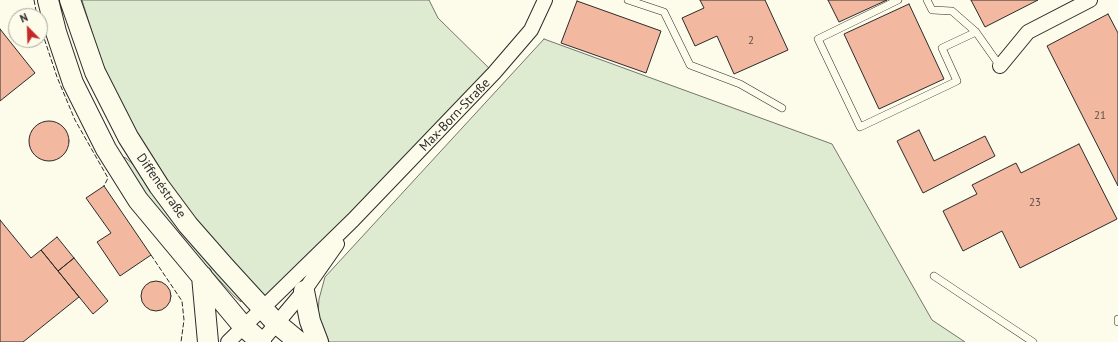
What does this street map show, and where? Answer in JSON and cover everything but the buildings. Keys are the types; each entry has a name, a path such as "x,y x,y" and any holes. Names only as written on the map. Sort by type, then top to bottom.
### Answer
{"main road":[{"name":"Diffenéstraße","path":"48,0 56,32 73,83 106,149 138,200 243,326 261,342"},
{"name":"Diffenéstraße","path":"70,0 95,72 128,137 159,186 188,225 262,309 276,324 299,342"},
{"path":"202,276 208,342"},
{"path":"304,291 310,321 318,342"}],"street":[{"name":"Max-Born-Straße","path":"228,342 353,220 494,73 530,30 545,0"},
{"path":"1000,66 1028,32 1090,0"},
{"name":"Max-Born-Straße","path":"261,342 304,291 353,220"}],"lane":[{"path":"628,0 664,12 690,65 740,84 782,108"},
{"path":"898,0 818,39 860,127 957,81 942,48 976,32"},
{"path":"927,0 932,10 952,11 976,32 1000,66"},
{"path":"934,276 1033,342"}],"green space":[{"path":"82,0 429,0 438,18 494,73 262,309 224,266 133,133 100,58"},
{"path":"544,39 832,144 932,320 965,342 329,342 318,314 319,299 325,277"},
{"path":"123,157 136,167 241,300 241,302 160,216 145,196"}],"fence":[{"path":"34,0 36,8"},
{"path":"47,48 57,77 75,120 108,178 104,186"},
{"path":"151,255 182,301 184,320 181,342"}]}
